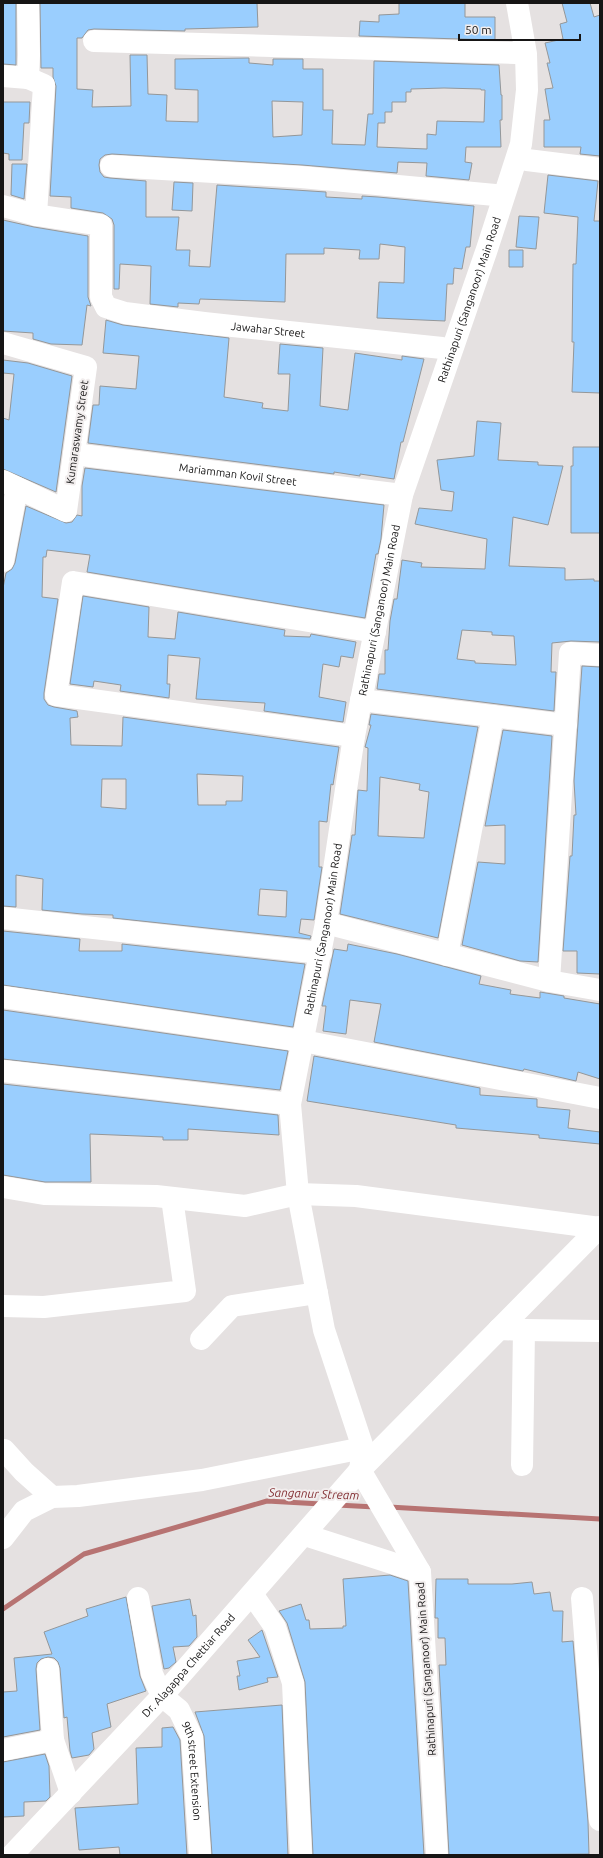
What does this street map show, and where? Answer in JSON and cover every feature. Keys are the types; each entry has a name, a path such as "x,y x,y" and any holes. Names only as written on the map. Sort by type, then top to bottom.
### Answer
{"street":[{"path":"28,3 28,78"},
{"path":"504,3 515,53 516,86 512,132 495,195 398,475 397,483 402,495 415,488 418,480 481,304 527,160 535,125 539,56 529,3"},
{"name":"Rathinapuri (Sanganoor) Main Road","path":"437,1855 420,1572 364,1476 363,1448 324,1330 298,1194 290,1104 321,953 354,736 402,495 490,243 521,144 528,90 526,54 517,3"},
{"path":"94,41 515,53"},
{"path":"3,76 28,78 44,85 36,215 3,206"},
{"path":"527,160 600,169"},
{"path":"112,166 301,177 495,195"},
{"name":"Jawahar Street","path":"36,215 101,225 101,297 106,308 125,313 442,348"},
{"name":"Kumaraswamy Street","path":"3,343 86,367 66,511 10,485"},
{"name":"Mariamman Kovil Street","path":"74,454 402,495"},
{"path":"3,561 10,485"},
{"path":"354,736 56,695 73,582 375,632"},
{"path":"549,981 570,653 600,654"},
{"path":"361,700 566,725"},
{"path":"447,955 493,716"},
{"path":"3,918 321,953"},
{"path":"326,923 549,981 600,990"},
{"path":"3,997 303,1041 600,1098"},
{"path":"3,1071 290,1104"},
{"path":"3,1187 44,1194 156,1196 245,1206 298,1194 356,1196 600,1228"},
{"path":"3,1306 44,1307 185,1291 172,1198"},
{"name":"Dr. Alagappa Chettiar Road","path":"12,1855 162,1696 307,1532 342,1490 364,1476 500,1329 600,1228"},
{"path":"201,1339 232,1306 317,1293"},
{"path":"500,1329 600,1331"},
{"path":"522,1465 524,1330"},
{"path":"3,1538 24,1511 52,1497 78,1496 202,1480 363,1448"},
{"path":"4,1450 24,1472 52,1497"},
{"path":"307,1532 420,1572"},
{"path":"252,1594 276,1628 293,1683 301,1855"},
{"path":"138,1598 152,1674 162,1696"},
{"path":"582,1598 600,1820"},
{"path":"48,1669 53,1740 71,1793"},
{"name":"9th street Extension","path":"162,1696 179,1710 192,1737 200,1855"},
{"path":"3,1750 53,1740"}],"building":[{"path":"3,3 16,3 16,65 3,64"},
{"path":"40,3 257,3 258,27 185,29 185,31 88,30 82,38 77,38 77,89 93,90 92,107 131,106 130,55 147,55 148,94 167,95 166,121 198,122 198,90 175,89 175,59 249,58 249,63 273,65 273,59 303,59 303,69 323,69 323,110 333,110 332,144 365,145 368,114 373,114 374,61 499,65 502,95 502,120 500,120 501,147 466,147 465,162 472,163 469,180 426,176 427,163 398,162 397,173 302,165 112,154 105,155 100,159 100,172 104,177 146,181 146,217 179,217 176,250 190,250 189,266 210,267 217,185 326,192 326,197 362,199 362,196 474,206 470,247 466,247 462,269 454,268 453,284 447,284 445,321 377,318 379,282 404,283 405,247 380,244 379,259 359,259 360,250 324,248 324,254 286,254 285,302 200,299 199,304 178,303 178,307 150,304 151,266 120,264 119,289 114,289 114,225 112,219 103,213 71,208 71,197 50,196 56,86 53,77 53,68 41,68","holes":["444,88 485,90 484,122 437,121 436,135 427,134 427,149 377,147 378,123 385,123 385,112 392,112 392,102 406,102 406,92 411,92 411,89","272,101 303,102 302,135 273,137"]},
{"path":"399,3 465,3 465,17 495,17 495,40 359,36 360,21 379,22 379,15 399,14"},
{"path":"562,3 590,3 594,17 600,15 600,156 580,154 581,147 544,147 544,120 550,120 545,89 553,88 547,63 550,63 545,43 563,39 560,24 567,22"},
{"path":"3,102 30,102 29,123 24,123 22,160 9,160 9,154 3,153"},
{"path":"12,164 27,164 24,199 11,195"},
{"path":"548,175 598,181 594,221 600,221 600,393 572,392 574,342 572,342 573,264 576,264 578,217 544,213"},
{"path":"174,182 193,183 192,211 172,210"},
{"path":"519,216 539,217 536,249 516,247"},
{"path":"3,220 88,236 88,297 91,306 87,305 82,345 51,344 33,339 33,333 3,331"},
{"path":"509,250 523,250 523,267 509,267"},
{"path":"106,320 123,325 229,338 224,397 263,403 262,408 288,411 290,374 278,374 280,344 323,348 320,406 348,410 355,353 402,360 402,356 424,359 403,442 401,442 394,479 360,474 360,476 334,472 334,474 88,443 93,405 99,405 100,386 136,389 139,356 103,353"},
{"path":"3,360 28,363 72,376 56,492 3,469 3,418 9,420 14,374 3,373"},
{"path":"477,421 501,423 498,460 538,462 538,465 563,466 548,525 513,517 509,566 565,568 565,580 594,579 594,581 600,581 600,642 571,641 552,643 551,672 556,672 554,711 377,689 379,674 385,674 385,650 388,650 390,621 394,599 397,599 402,560 422,563 421,567 485,569 487,539 415,524 419,508 452,511 454,492 441,490 437,460 474,456","holes":["462,630 492,632 492,635 514,636 516,665 475,663 475,661 457,659"]},
{"path":"573,447 600,447 600,533 571,533 571,466 573,466"},
{"path":"85,468 384,505 381,539 378,554 376,554 365,618 87,572 90,555 47,550 46,557 43,557 42,597 58,599 44,699 48,705 77,711 78,717 70,718 71,745 122,746 123,717 339,747 333,785 331,784 327,822 319,821 319,867 322,867 314,920 301,919 299,933 311,936 310,939 113,918 113,915 42,910 43,879 16,875 16,907 3,906 3,588 6,573 12,569 15,563 26,506 66,523 72,522 77,515 82,516 82,486","holes":["197,774 243,776 242,801 226,801 226,805 198,805","102,779 126,779 126,809 101,807","260,889 287,891 286,917 258,915"]},
{"path":"83,596 149,607 148,637 175,639 178,612 285,630 284,636 310,637 311,634 356,642 353,658 341,656 339,667 323,664 319,697 346,702 343,722 264,711 265,703 196,699 200,658 168,655 167,684 170,684 169,698 120,691 121,685 94,681 93,687 70,684"},
{"path":"582,666 600,667 600,974 577,973 577,951 563,951 570,856 572,856 574,815 576,815 574,781"},
{"path":"371,714 478,727 438,938 340,914 352,835 355,835 358,790 367,791 368,748 365,747 371,725 369,725","holes":["380,777 420,784 419,790 429,792 424,838 378,836"]},
{"path":"503,730 552,736 538,962 520,961 462,945 478,862 505,864 505,825 485,826"},
{"path":"3,931 80,939 79,951 122,951 122,944 305,964 293,1027 3,985"},
{"path":"348,944 397,954 481,976 479,984 511,990 510,994 540,998 540,992 600,1004 600,1079 578,1072 576,1081 524,1069 523,1071 374,1042 381,1004 350,1000 346,1034 323,1031 326,1006 322,1006 334,949 347,951"},
{"path":"3,1010 288,1051 280,1090 3,1059"},
{"path":"314,1056 480,1088 480,1095 537,1099 537,1107 570,1110 568,1128 600,1132 600,1144 539,1138 539,1135 456,1128 456,1125 307,1101"},
{"path":"3,1084 278,1115 279,1135 188,1129 188,1140 163,1140 163,1137 90,1134 91,1182 45,1182 3,1175"},
{"path":"390,1575 408,1581 424,1855 313,1855 305,1682 287,1623 279,1611 301,1604 306,1620 309,1620 310,1629 343,1628 343,1626 346,1626 343,1579"},
{"path":"436,1579 468,1579 468,1584 512,1584 532,1582 534,1594 550,1592 553,1611 563,1611 562,1642 573,1641 588,1822 589,1854 449,1855 439,1665 446,1665 445,1638 438,1638 438,1618 435,1618"},
{"path":"126,1597 140,1676 146,1691 107,1704 111,1727 92,1733 94,1749 89,1755 72,1758 67,1717 64,1718 60,1668 58,1662 54,1658 48,1657 41,1659 37,1663 36,1669 40,1730 3,1737 3,1692 17,1691 14,1658 52,1654 44,1632 88,1616 86,1609"},
{"path":"190,1599 193,1616 196,1615 197,1637 189,1646 173,1647 176,1662 169,1668 164,1669 152,1606"},
{"path":"262,1630 278,1677 267,1678 268,1682 239,1690 237,1676 240,1676 237,1661 260,1657 248,1640"},
{"path":"282,1705 288,1855 212,1855 204,1736 195,1712"},
{"path":"173,1727 180,1740 187,1855 120,1855 119,1847 79,1850 75,1808 138,1804 136,1748 162,1747 162,1728"},
{"path":"45,1754 49,1766 50,1797 46,1801 24,1802 24,1816 3,1817 3,1762"}],"waterway":[{"name":"Sanganur Stream","path":"3,1609 84,1554 267,1501 321,1504"},
{"name":"Sanganur Stream","path":"337,1505 375,1507"},
{"name":"Sanganur Stream","path":"389,1507 600,1519"}]}
